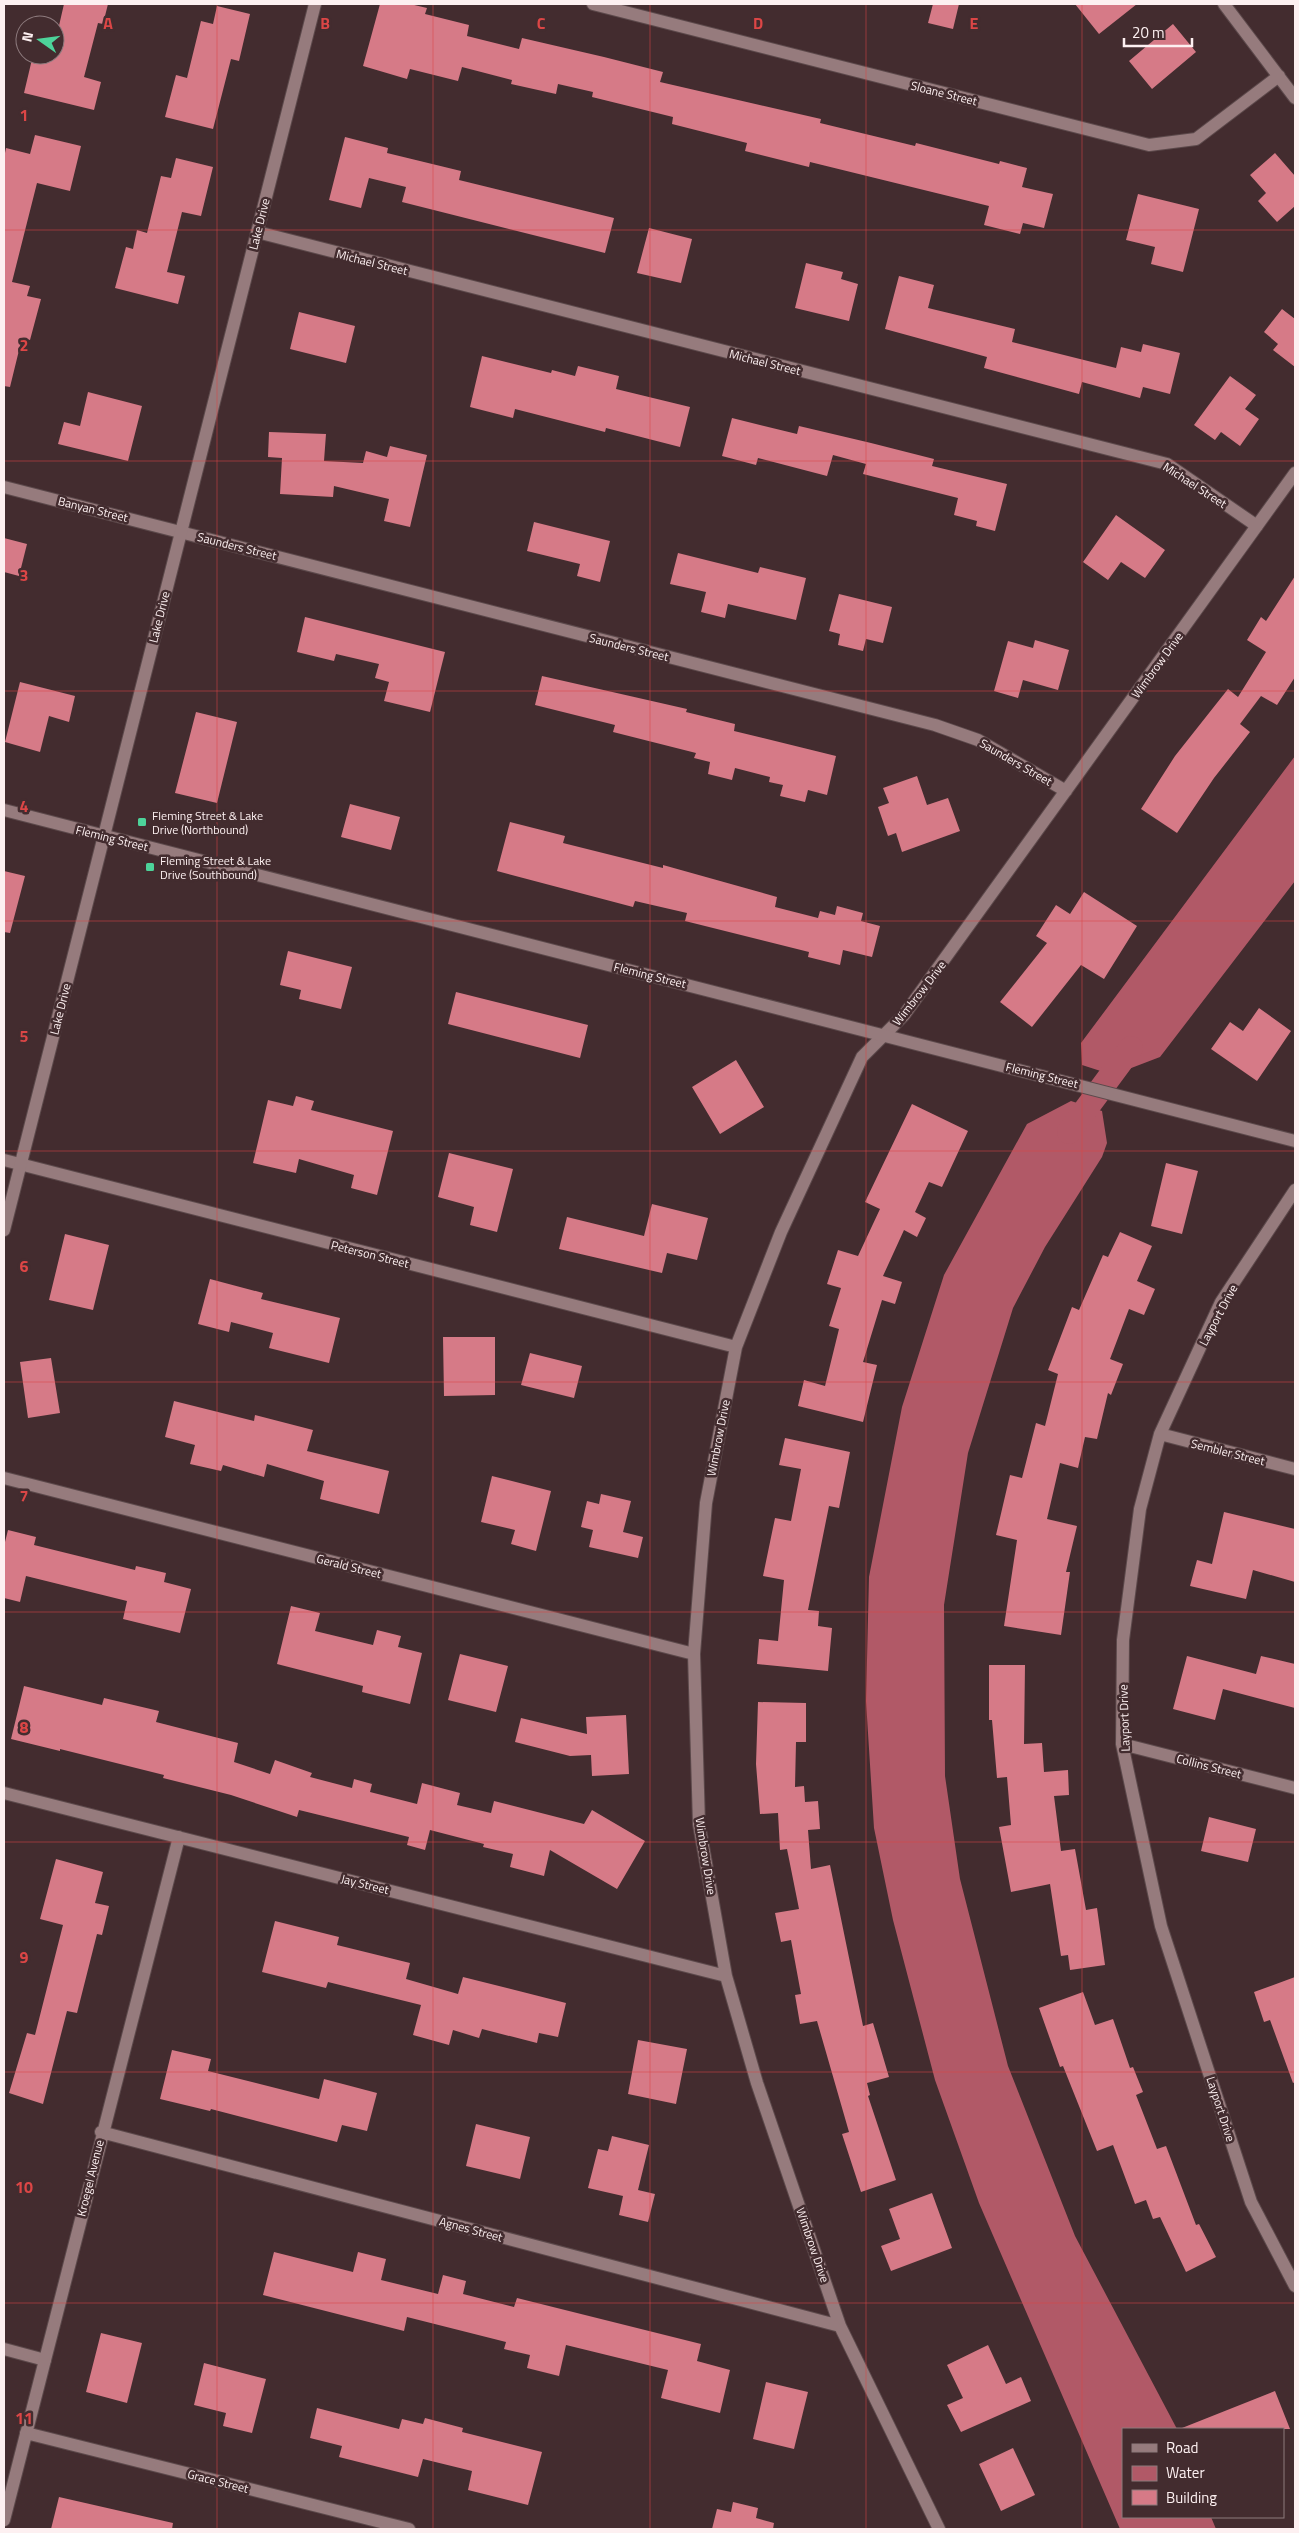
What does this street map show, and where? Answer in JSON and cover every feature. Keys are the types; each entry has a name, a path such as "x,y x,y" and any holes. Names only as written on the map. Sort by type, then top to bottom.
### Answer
{"street":[{"name":"Lake Drive","path":"4,1230 315,4"},
{"name":"Sloane Street","path":"593,4 643,10 1149,145 1196,139 1279,76"},
{"path":"1224,4 1295,98"},
{"name":"Michael Street","path":"257,232 1167,464 1257,526"},
{"name":"Wimbrow Drive","path":"939,2529 840,2326 757,2083 726,1976 699,1824 694,1654 706,1503 736,1348 781,1232 862,1056 904,1015 1295,473"},
{"name":"Banyan Street","path":"4,487 181,532"},
{"name":"Saunders Street","path":"181,532 935,725 978,740 1066,791"},
{"name":"Fleming Street","path":"4,810 1295,1141"},
{"name":"Peterson Street","path":"4,1160 736,1348"},
{"name":"Layport Drive","path":"1295,1190 1221,1302 1160,1434 1140,1509 1123,1640 1122,1744 1161,1926 1251,2202 1295,2286"},
{"name":"Sembler Street","path":"1160,1434 1295,1469"},
{"name":"Gerald Street","path":"4,1478 694,1654"},
{"name":"Collins Street","path":"1122,1744 1295,1788"},
{"name":"Jay Street","path":"4,1793 726,1976"},
{"name":"Kroegel Avenue","path":"4,2520 101,2132 179,1837"},
{"name":"Agnes Street","path":"101,2132 840,2326"},
{"path":"4,2349 45,2360"},
{"name":"Grace Street","path":"26,2433 409,2529"}],"water":[{"path":"1295,756 1295,881 1160,1057 1113,1075 1082,1065 1081,1043"},
{"path":"1071,1101 1102,1111 1107,1143 1102,1157 1045,1247 1013,1308 968,1453 944,1605 945,1776 960,1879 1008,2066 1075,2236 1176,2428 1122,2428 1122,2518 1211,2518 1216,2529 1120,2529 979,2203 935,2080 893,1920 874,1828 866,1701 869,1577 902,1407 944,1275 1027,1124"}],"building":[{"path":"64,4 108,4 103,24 98,23 84,77 101,82 94,110 24,93 31,65 65,65 65,15 61,15"},
{"path":"380,4 410,4 427,8 425,14 469,25 467,36 519,49 522,38 604,57 663,72 660,82 821,119 820,123 915,146 916,143 999,164 1000,161 1027,168 1022,187 1053,194 1044,228 1023,223 1020,234 984,225 989,206 810,162 809,167 745,151 747,143 672,124 673,117 592,97 593,92 558,84 556,94 511,84 512,80 462,67 458,81 410,69 407,79 363,66"},
{"path":"933,4 959,4 953,29 928,23"},
{"path":"1075,4 1137,4 1099,34"},
{"path":"217,6 250,14 239,61 231,59 213,129 165,117 176,75 187,78 201,21 213,24"},
{"path":"1173,24 1196,52 1152,89 1129,61"},
{"path":"35,135 81,146 70,191 37,183 12,282 30,286 27,296 41,299 30,340 22,338 10,387 4,386 4,158 6,148 30,154"},
{"path":"345,137 388,148 387,153 461,171 459,180 614,218 605,253 402,202 406,187 369,178 361,208 329,200"},
{"path":"1275,153 1295,176 1295,206 1277,222 1258,201 1266,193 1250,175"},
{"path":"176,158 213,167 201,216 182,212 167,272 185,276 178,304 115,288 126,247 133,249 137,230 147,233 161,176 171,178"},
{"path":"1138,194 1199,209 1183,272 1151,264 1155,247 1126,240"},
{"path":"649,228 692,239 681,283 637,273"},
{"path":"806,263 843,272 841,279 858,284 849,321 795,308"},
{"path":"899,276 934,285 928,308 1015,329 1012,342 1116,368 1121,347 1141,352 1143,344 1180,353 1170,394 1143,387 1140,398 1082,382 1079,394 984,368 987,357 885,329"},
{"path":"1282,309 1295,319 1295,367 1273,350 1278,344 1264,332"},
{"path":"299,312 355,326 346,363 290,349"},
{"path":"482,356 551,373 552,370 575,376 578,366 619,376 616,389 690,407 680,447 606,428 605,432 515,409 513,418 470,407"},
{"path":"1230,376 1256,395 1245,409 1259,419 1240,446 1221,432 1215,440 1194,425"},
{"path":"88,392 142,406 128,461 58,444 64,422 80,426"},
{"path":"732,418 797,434 799,426 871,443 934,459 932,466 1007,484 995,531 976,526 977,521 954,515 958,498 863,474 866,464 833,455 827,476 758,458 756,465 722,456"},
{"path":"269,432 326,434 324,461 363,463 366,451 387,457 390,446 427,455 410,527 384,521 389,499 334,486 333,497 280,494 282,458 268,457"},
{"path":"1116,515 1165,550 1145,578 1121,562 1108,580 1083,562"},
{"path":"534,522 610,541 600,582 577,576 580,564 527,551"},
{"path":"4,538 27,544 19,576 4,572"},
{"path":"678,553 758,573 760,567 806,578 796,620 728,604 725,618 701,612 706,592 670,584"},
{"path":"1295,576 1295,677 1277,705 1261,696 1240,724 1250,732 1214,778 1177,833 1141,809 1175,756 1228,689 1238,697 1266,652 1247,640 1261,617 1266,621"},
{"path":"839,594 892,607 883,643 866,639 863,651 838,645 840,634 829,631"},
{"path":"305,617 445,652 430,712 384,701 389,682 375,678 379,664 336,654 334,661 297,652"},
{"path":"1035,640 1069,650 1058,690 1023,680 1018,698 994,691 1008,641 1033,648"},
{"path":"542,676 687,709 686,712 735,724 734,731 836,756 827,795 808,790 805,802 780,796 783,785 769,782 770,777 735,768 732,780 708,774 710,762 694,758 696,753 613,732 615,725 535,705"},
{"path":"20,682 75,696 69,722 49,716 40,752 5,742"},
{"path":"196,712 237,722 217,803 175,793"},
{"path":"917,776 927,805 948,798 960,831 902,852 896,833 888,836 878,807 889,803 883,788"},
{"path":"350,804 400,817 391,850 341,837"},
{"path":"510,822 565,836 563,843 663,868 663,865 777,897 775,907 818,918 820,911 835,915 837,906 863,913 861,921 880,926 872,957 843,950 840,965 808,957 809,952 685,921 687,913 635,901 633,907 497,871"},
{"path":"4,871 25,876 10,933 4,932"},
{"path":"1084,892 1137,926 1104,979 1081,965 1032,1027 1000,1002 1047,943 1036,936 1056,905 1070,914"},
{"path":"288,951 352,967 341,1009 299,999 301,990 280,985"},
{"path":"456,992 588,1025 580,1058 448,1024"},
{"path":"1259,1008 1291,1031 1257,1081 1211,1049 1230,1022 1243,1031"},
{"path":"736,1060 764,1107 720,1134 692,1087"},
{"path":"296,1096 314,1101 311,1110 393,1131 377,1195 351,1188 354,1175 299,1159 296,1173 253,1163 268,1100 293,1106"},
{"path":"912,1104 968,1131 942,1187 929,1182 915,1212 926,1218 917,1237 904,1230 883,1276 902,1282 895,1304 882,1300 863,1362 877,1365 863,1422 798,1406 804,1380 825,1386 839,1329 829,1326 841,1288 827,1284 838,1250 858,1256 880,1209 865,1202"},
{"path":"449,1153 513,1169 497,1232 470,1225 474,1207 438,1197"},
{"path":"1166,1163 1198,1171 1182,1234 1151,1226"},
{"path":"652,1204 708,1218 697,1260 667,1253 662,1273 559,1249 567,1217 644,1236"},
{"path":"1120,1232 1152,1246 1137,1281 1155,1289 1144,1315 1129,1309 1110,1359 1123,1364 1111,1395 1108,1393 1097,1439 1085,1437 1078,1468 1060,1463 1047,1519 1077,1526 1066,1572 1070,1572 1061,1635 1004,1626 1017,1540 996,1535 1010,1475 1022,1478 1036,1423 1045,1426 1058,1374 1048,1370 1072,1307 1079,1310 1103,1255 1108,1257"},
{"path":"65,1234 109,1245 93,1310 49,1300"},
{"path":"210,1279 263,1293 261,1299 340,1318 329,1363 269,1348 273,1333 231,1322 229,1332 198,1324"},
{"path":"443,1337 495,1337 495,1395 444,1396"},
{"path":"530,1353 582,1366 574,1398 521,1385"},
{"path":"51,1358 60,1413 28,1418 20,1362"},
{"path":"174,1401 254,1421 255,1415 313,1430 307,1451 389,1471 379,1514 320,1499 324,1481 267,1464 264,1477 223,1465 221,1471 190,1464 195,1445 165,1437"},
{"path":"785,1438 850,1452 839,1508 829,1506 808,1610 819,1611 818,1626 832,1628 828,1671 757,1664 759,1639 778,1641 784,1580 763,1576 775,1518 791,1521 801,1469 779,1465"},
{"path":"492,1476 551,1491 536,1551 511,1544 515,1530 481,1522"},
{"path":"601,1494 631,1501 623,1532 643,1537 638,1558 589,1547 593,1530 581,1527 587,1501 599,1504"},
{"path":"1224,1512 1295,1529 1295,1582 1253,1570 1246,1599 1190,1586 1197,1560 1212,1564"},
{"path":"8,1530 36,1537 34,1545 135,1570 136,1566 166,1573 164,1582 191,1589 180,1633 123,1619 127,1601 26,1576 20,1602 4,1598 4,1546"},
{"path":"291,1606 320,1613 315,1631 373,1645 377,1630 401,1636 398,1647 422,1653 410,1704 362,1692 363,1686 277,1664"},
{"path":"460,1654 508,1666 496,1712 448,1700"},
{"path":"1187,1656 1256,1674 1261,1656 1295,1664 1295,1708 1223,1689 1215,1720 1173,1709"},
{"path":"989,1665 1025,1665 1024,1744 1042,1743 1044,1772 1068,1770 1069,1795 1054,1796 1061,1851 1075,1849 1086,1910 1097,1908 1105,1965 1070,1970 1068,1955 1061,1956 1050,1884 1011,1892 999,1827 1011,1825 1007,1777 997,1778 992,1720 989,1720"},
{"path":"24,1686 102,1705 104,1698 159,1711 156,1722 238,1743 234,1762 270,1774 275,1760 312,1773 310,1777 352,1788 354,1779 372,1784 370,1792 417,1804 422,1783 460,1793 457,1805 491,1813 494,1801 584,1824 592,1810 645,1841 617,1889 550,1850 544,1876 510,1867 513,1854 483,1847 484,1844 430,1830 425,1850 407,1845 409,1837 299,1810 297,1817 231,1795 163,1778 164,1775 11,1739"},
{"path":"758,1702 806,1703 806,1742 796,1742 795,1787 804,1786 805,1802 818,1801 820,1829 808,1830 811,1869 830,1865 863,2026 873,2023 889,2077 867,2083 870,2095 868,2096 896,2180 861,2192 842,2134 849,2132 817,2021 800,2024 795,1995 801,1994 791,1940 781,1942 775,1913 799,1909 787,1849 780,1850 778,1813 760,1814 756,1764"},
{"path":"626,1715 629,1774 592,1776 591,1755 570,1756 515,1742 521,1718 587,1734 586,1717"},
{"path":"1209,1817 1256,1829 1248,1862 1201,1851"},
{"path":"56,1859 103,1872 95,1903 109,1906 102,1935 97,1934 77,2013 67,2011 43,2104 9,2093 27,2033 35,2035 63,1925 40,1919"},
{"path":"275,1921 339,1937 337,1945 410,1963 406,1979 458,1994 463,1977 566,2003 558,2037 539,2033 537,2043 482,2029 479,2038 453,2030 449,2045 413,2035 421,2005 328,1982 326,1988 262,1972"},
{"path":"1295,1977 1295,2082 1293,2083 1270,2020 1264,2022 1254,1992"},
{"path":"1083,1992 1095,2025 1113,2019 1130,2068 1133,2067 1143,2092 1136,2095 1157,2149 1166,2146 1196,2225 1199,2224 1216,2257 1186,2272 1160,2217 1153,2219 1146,2200 1135,2204 1113,2145 1097,2151 1063,2066 1060,2067 1039,2008"},
{"path":"638,2040 687,2049 676,2104 628,2094"},
{"path":"172,2050 211,2059 208,2071 319,2099 324,2079 377,2093 367,2131 342,2125 337,2142 211,2109 210,2111 160,2099"},
{"path":"476,2124 530,2137 520,2179 466,2166"},
{"path":"612,2136 649,2145 638,2190 655,2194 648,2222 619,2215 623,2196 588,2188 598,2149 608,2151"},
{"path":"932,2193 952,2248 891,2271 881,2246 900,2239 889,2209"},
{"path":"274,2252 353,2272 358,2252 386,2259 381,2280 438,2294 443,2275 466,2281 463,2294 514,2307 517,2298 701,2344 697,2361 730,2370 720,2413 661,2398 668,2370 566,2345 559,2376 527,2368 530,2355 504,2349 506,2342 407,2317 404,2331 263,2295"},
{"path":"101,2333 142,2343 127,2403 86,2392"},
{"path":"988,2345 1006,2384 1021,2377 1031,2401 961,2432 947,2405 963,2398 947,2365"},
{"path":"204,2363 266,2379 252,2433 223,2426 226,2413 194,2405"},
{"path":"766,2382 808,2392 794,2449 753,2439"},
{"path":"1275,2391 1290,2429 1284,2428 1182,2428"},
{"path":"317,2408 399,2429 402,2419 423,2424 425,2418 463,2428 462,2432 542,2452 528,2505 468,2490 472,2471 423,2459 418,2477 339,2457 342,2446 310,2438"},
{"path":"1013,2448 1035,2495 1001,2511 979,2464"},
{"path":"59,2497 173,2523 172,2529 51,2529"},
{"path":"733,2502 758,2508 756,2518 774,2523 773,2529 712,2529 717,2509 731,2512"}],"waterway":[{"path":"1069,1132 1131,1048"}],"place":[{"name":"Fleming Street & Lake Drive (Northbound)","path":"142,822"},
{"name":"Fleming Street & Lake Drive (Southbound)","path":"150,867"}]}
